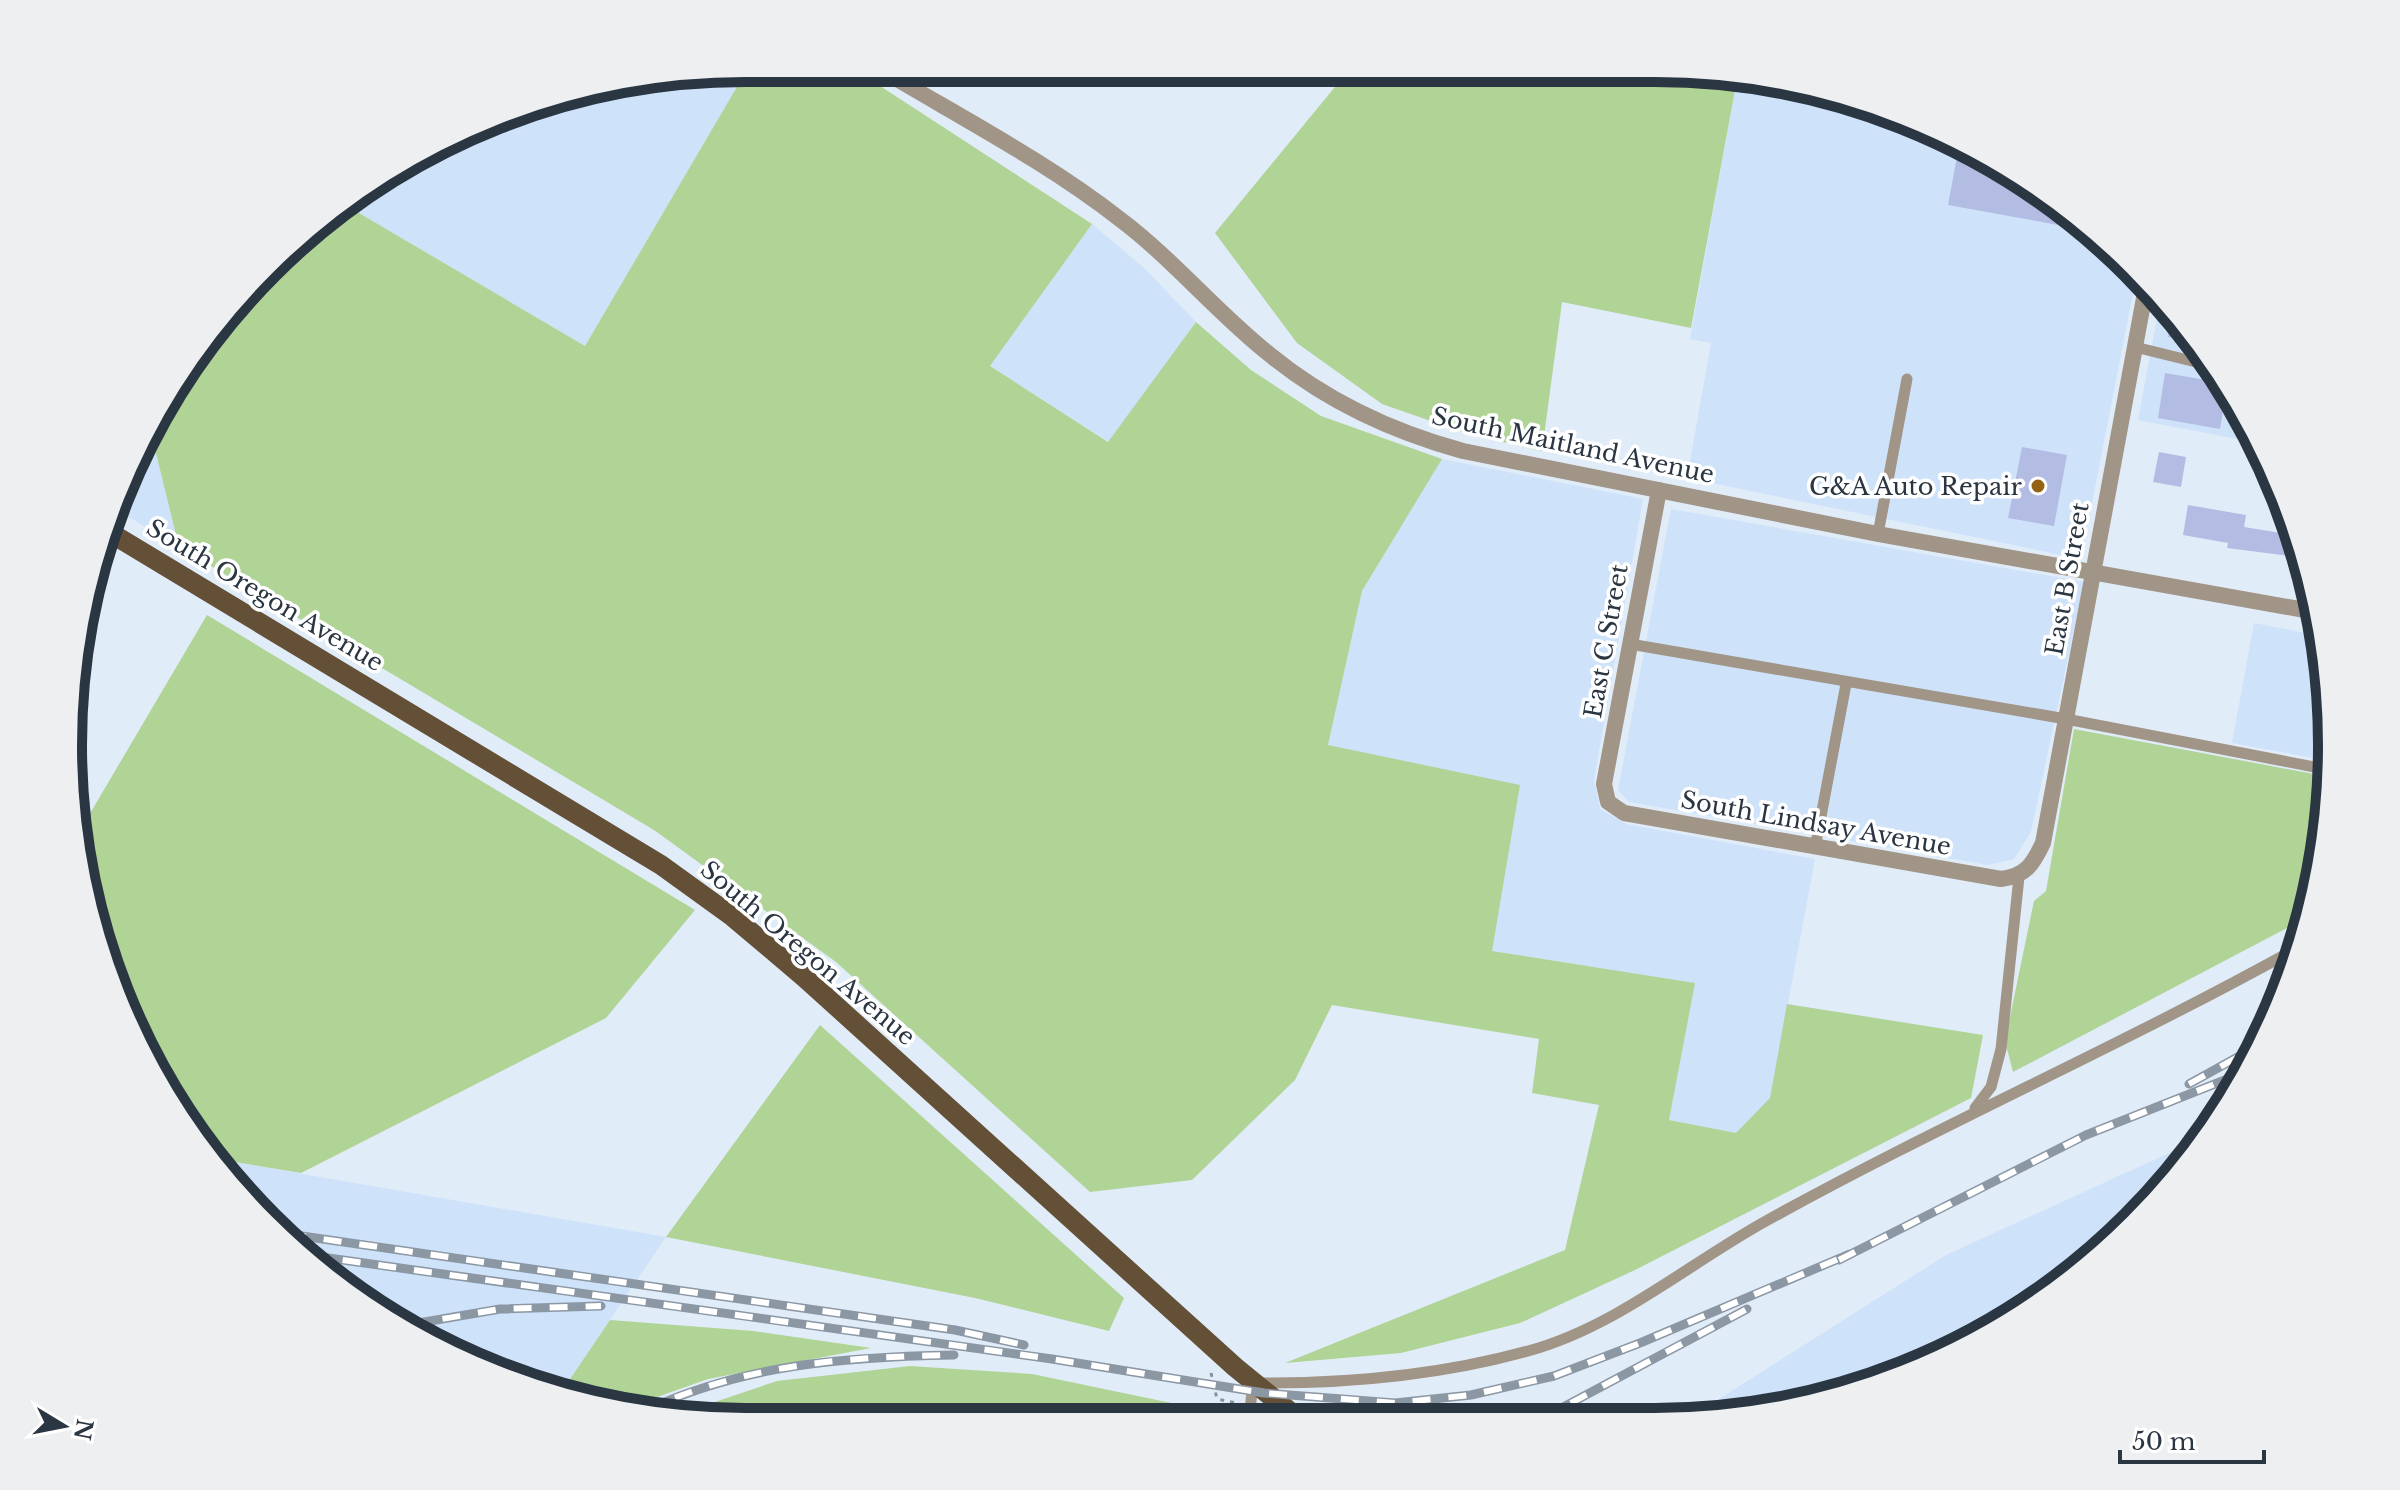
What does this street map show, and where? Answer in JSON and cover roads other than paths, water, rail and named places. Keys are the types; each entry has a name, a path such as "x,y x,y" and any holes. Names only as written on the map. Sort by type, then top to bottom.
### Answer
{"main road":[{"name":"South Oregon Avenue","path":"116,536 578,814 709,900 804,977 1253,1383 1285,1408"}],"street":[{"name":"South Maitland Avenue","path":"901,82 1085,193 1149,242 1268,354 1342,402 1439,444 1878,534 2304,610"},
{"name":"East B Street","path":"2019,877 2033,863 2043,843 2144,298"},
{"name":"East C Street","path":"1608,802 1604,784 1659,490"},
{"name":"South Lindsay Avenue","path":"1608,802 1624,813 1815,848 2001,879 2019,877"}],"lane":[{"path":"2135,347 2196,362"},
{"path":"1878,534 1907,379"},
{"path":"1630,644 1846,684 2066,719 2317,768"},
{"path":"1815,848 1846,684"},
{"path":"1972,1112 1991,1087 2001,1049 2019,877"},
{"path":"1250,1408 1253,1383 1312,1383 1449,1368 1529,1351 1573,1335 1765,1222 1972,1112 2222,990 2284,956"}],"railway":[{"path":"2189,1084 2240,1056"},
{"path":"1839,1260 2086,1135 2227,1079"},
{"path":"300,1236 955,1330 1024,1345"},
{"path":"325,1258 1052,1359 1264,1393 1395,1403 1471,1395 1554,1376 1850,1254"},
{"path":"420,1323 500,1309 601,1306"},
{"path":"1561,1408 1747,1309"},
{"path":"664,1403 718,1383 795,1366 873,1358 954,1355"}],"place":[{"name":"G&A Auto Repair","path":"2038,486"}]}
